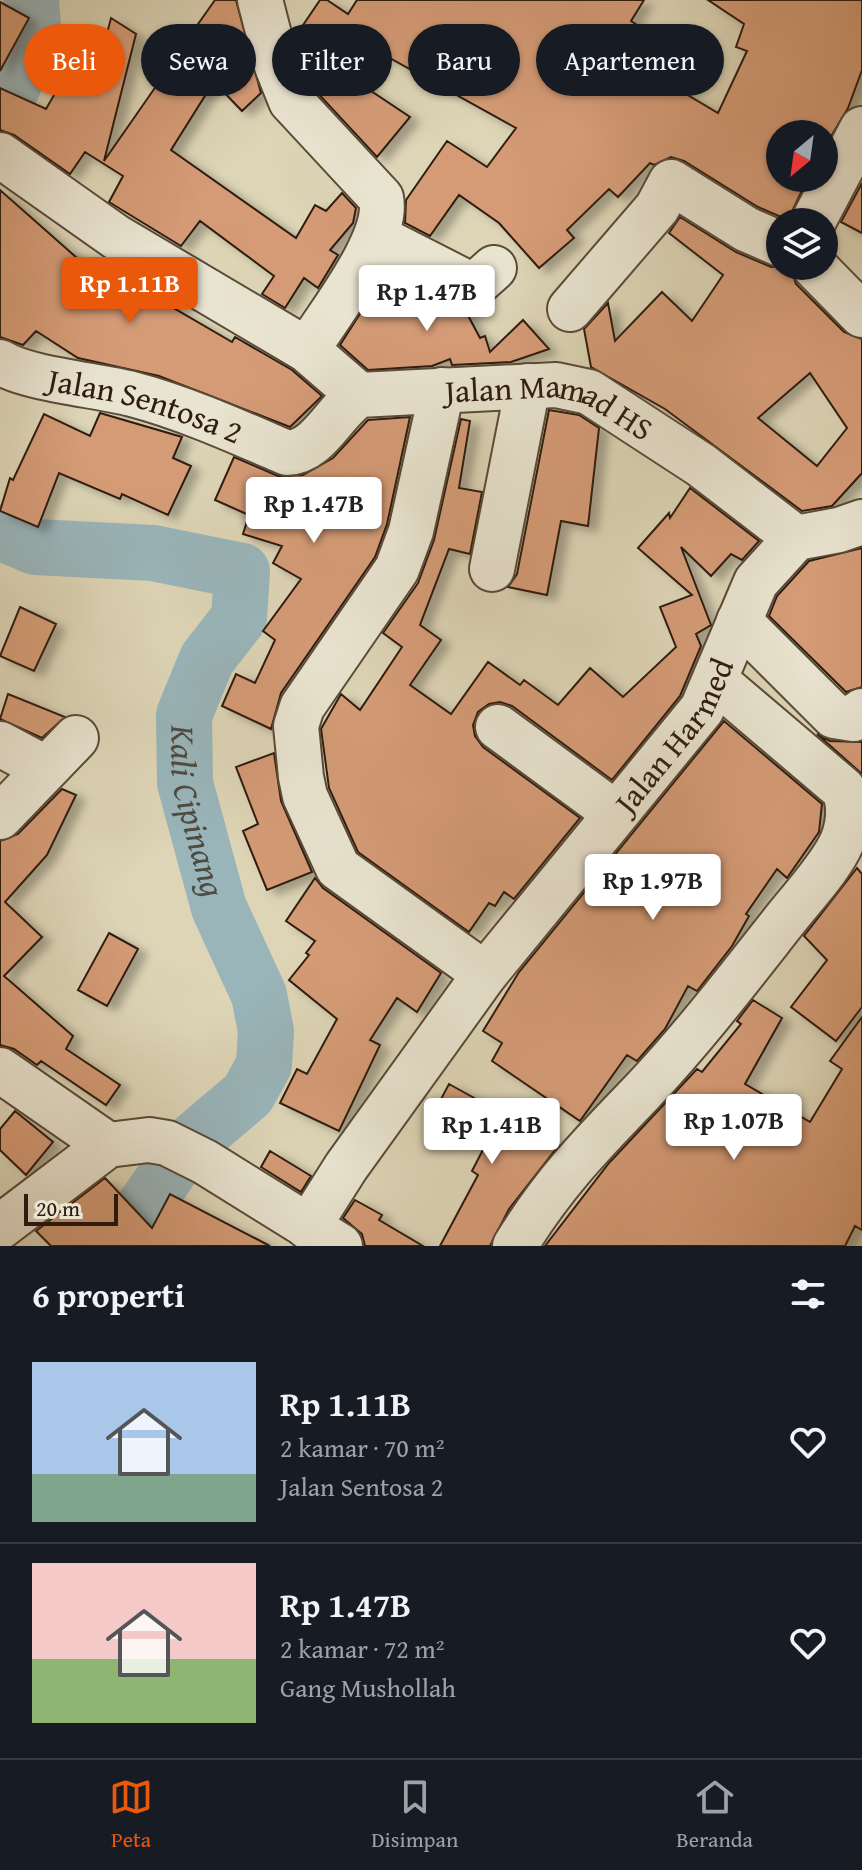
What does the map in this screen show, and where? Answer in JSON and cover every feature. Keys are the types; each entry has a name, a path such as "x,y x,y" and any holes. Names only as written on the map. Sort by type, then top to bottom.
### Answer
{"street":[{"path":"260,0 277,66 291,101 381,198 384,210 377,237 307,350"},
{"path":"820,208 862,129"},
{"path":"0,155 116,237 307,350 359,395"},
{"path":"570,309 657,208 671,182 746,229 766,238"},
{"path":"377,237 467,283 482,281 494,268"},
{"path":"828,280 862,315"},
{"name":"Jalan Sentosa 2","path":"0,362 28,373 131,394 193,414 287,453 296,452 312,443 359,395"},
{"name":"Jalan Mamad HS","path":"359,395 556,385 589,392 701,465 796,538"},
{"path":"492,569 528,386"},
{"path":"442,390 411,531 397,569 302,707 296,726 305,796 338,868 485,974"},
{"path":"796,538 862,522"},
{"name":"Jalan Harmed","path":"108,1145 149,1140 186,1153 324,1237 346,1167 485,974 702,709 756,582 796,538"},
{"path":"739,621 834,716 853,719 862,711"},
{"path":"515,1246 536,1211 589,1144 643,1091 734,985 831,859 845,831 848,798 843,789 716,681"},
{"path":"498,727 615,813"},
{"path":"0,817 76,738"},
{"path":"0,744 45,768"},
{"path":"0,1070 108,1145 0,1227"}],"building":[{"path":"215,0 236,0 242,24 198,24"},
{"path":"320,0 327,0 348,14 357,0 644,0 631,21 636,24 536,24 536,96 689,96 718,113 747,51 736,47 744,24 708,0 862,0 862,70 848,108 838,125 838,120 766,120 766,192 801,192 794,208 766,208 766,210 684,161 671,157 654,165 650,163 618,197 609,189 567,230 574,238 539,268 499,223 459,195 430,236 405,223 406,200 447,141 487,167 516,128 458,96 520,96 520,24 408,24 408,68 392,59 392,24 304,24"},
{"path":"0,2 29,18 0,71"},
{"path":"125,27 136,34 125,78"},
{"path":"256,74 261,93 242,111 228,96 256,96"},
{"path":"0,88 46,109 53,96 120,96 104,161 149,96 205,96 171,150 296,238 315,205 326,211 342,193 356,208 353,223 330,250 338,255 318,288 304,278 285,308 262,294 274,276 200,221 181,246 109,202 123,176 85,152 70,174 14,135 0,130"},
{"path":"320,96 378,96 410,117 377,157"},
{"path":"862,183 862,233 841,222"},
{"path":"0,190 94,273 103,258 163,294 160,300 232,342 235,337 292,370 322,396 290,427 159,376 78,358 36,331 23,345 0,337"},
{"path":"680,217 736,252 766,265 766,280 795,280 844,332 862,339 862,473 832,506 802,511 665,409 591,367 584,329 608,303 615,341 662,292 692,321 723,275 669,233","holes":["810,373 847,428 817,466 758,418"]},
{"path":"403,278 464,308 480,338 485,336 490,352 523,320 549,349 511,362 452,365 450,359 432,366 368,370 340,345 381,281 396,290"},
{"path":"549,410 579,415 599,428 588,526 561,521 547,595 508,587 517,574"},
{"path":"100,413 182,437 173,458 191,466 168,515 122,494 120,499 59,473 38,527 0,511 10,478 13,480 44,414 90,436"},
{"path":"410,417 387,524 375,557 281,693 271,729 222,706 236,674 255,683 275,640 263,631 301,579 273,563 282,546 243,534 249,515 215,500 234,457 278,476 303,475 333,458 368,420"},
{"path":"461,419 470,421 459,488 482,492 470,554 449,549 420,625 441,640 410,685 451,714 488,662 520,685 524,680 558,705 590,668 623,697 676,647 660,607 692,595 638,548 669,513 670,518 690,488 759,541 742,560 731,554 711,576 681,547 711,625 696,634 701,646 680,696 612,780 512,706 500,702 489,704 478,712 473,725 475,736 483,747 580,818 514,899 504,892 495,906 489,903 469,932 358,852 329,788 321,729 341,694 360,710 402,647 383,633 418,583 434,540"},
{"path":"862,548 862,687 846,692 769,616 777,596 809,561"},
{"path":"20,607 56,624 34,671 0,656"},
{"path":"8,694 65,717 42,738 0,719"},
{"path":"724,721 822,804 819,832 787,878 777,869 746,914 749,916 732,946 697,991 688,986 665,1029 637,1061 627,1055 580,1121 492,1061 502,1043 483,1031 519,972"},
{"path":"817,734 830,741 862,742 862,774"},
{"path":"274,753 281,801 312,872 267,890 243,831 258,824 236,767"},
{"path":"62,789 76,795 47,855 5,902 42,937 4,976 73,1036 66,1049 120,1085 106,1105 41,1061 37,1065 14,1049 0,1045 0,841 18,834"},
{"path":"857,868 862,874 862,1007 836,1041 791,1007 827,960 804,936"},
{"path":"315,878 323,888 441,973 417,1012 397,998 370,1040 380,1045 339,1131 280,1103 297,1069 307,1074 337,1019 289,980 309,955 306,953 315,941 286,921"},
{"path":"109,933 138,949 107,1006 78,990"},
{"path":"753,1000 782,1018 745,1084 810,1122 842,1069 830,1061 862,1017 862,1230 855,1226 845,1246 545,1246 609,1163 697,1069 702,1072 741,1024 737,1021"},
{"path":"449,1084 559,1145 509,1209 490,1246 440,1246 478,1175 472,1171 487,1142 433,1114"},
{"path":"15,1111 53,1142 26,1175 0,1150 0,1129"},
{"path":"270,1151 311,1176 301,1192 261,1167"},
{"path":"105,1178 152,1228 170,1194 270,1246 51,1246 36,1231"},
{"path":"355,1200 382,1215 379,1220 423,1246 365,1246 362,1234 343,1218"}],"waterway":[{"name":"Kali Cipinang","path":"0,114 34,40 31,0"},
{"name":"Kali Cipinang","path":"0,532 35,547 153,553 242,571 239,618 207,659 184,715 185,783 219,908 259,995 266,1031 264,1065 248,1094 187,1146 116,1246"}]}
